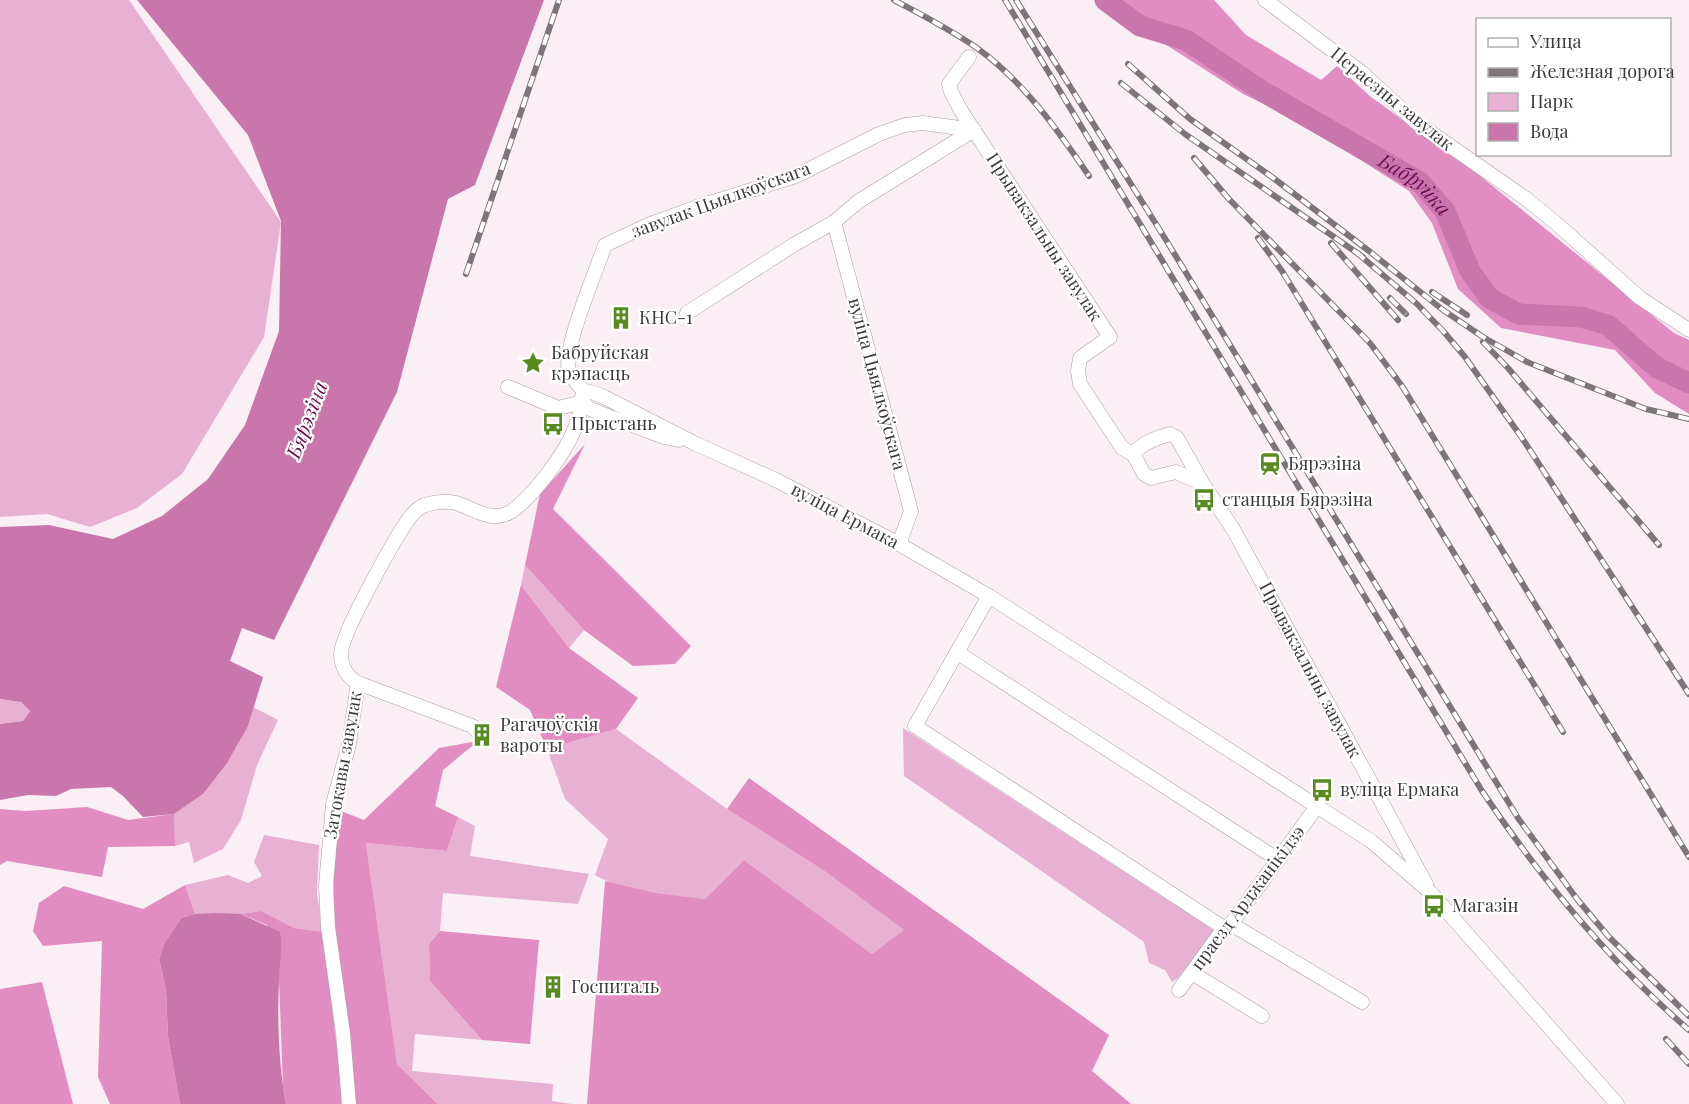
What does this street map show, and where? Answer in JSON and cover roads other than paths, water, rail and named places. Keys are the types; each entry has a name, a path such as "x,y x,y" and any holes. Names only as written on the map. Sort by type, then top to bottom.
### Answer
{"street":[{"name":"Пераезны завулак","path":"1269,1 1362,72 1418,123 1525,198 1640,298 1689,330"},
{"path":"687,313 795,244 834,222 859,201 974,130 951,92 949,84 969,57"},
{"name":"завулак Цыялкоўскага","path":"584,398 569,371 570,351 586,295 605,245 650,224 696,207 796,176 879,134 905,124 923,123 974,130"},
{"name":"Прывакзальны завулак","path":"974,130 1110,337 1080,358 1077,371 1080,384 1122,448 1133,454 1144,474 1151,478 1176,472 1203,484"},
{"name":"вуліца Цыялкоўскага","path":"834,222 911,511 899,544"},
{"path":"508,387 558,408 584,398"},
{"name":"вуліца Ермака","path":"584,398 591,392 600,395 696,444 776,480 899,544 989,596 1371,841 1430,892 1617,1104"},
{"name":"Затокавы завулак","path":"349,1104 343,1032 328,927 326,885 333,804 349,744 358,683 352,680 344,669 342,646 354,618 417,509 440,502 455,503 480,514 498,516 509,512 532,493 563,450 575,429 584,398"},
{"name":"Прывакзальны завулак","path":"1133,454 1138,448 1158,437 1170,434 1177,438 1203,484 1233,529 1430,892"},
{"path":"989,596 915,726 1227,926 1362,1002"},
{"path":"958,653 1277,859"},
{"path":"358,683 472,726 480,734"},
{"name":"праезд Арджанікідзэ","path":"1179,990 1318,806"},
{"path":"1192,973 1262,1016"}],"water":[{"path":"137,0 544,0 475,185 448,199 397,392 274,640 242,628 230,661 263,677 248,726 227,763 203,794 174,814 143,817 111,787 71,789 56,796 28,795 0,800 0,724 23,721 30,711 21,702 0,699 0,527 49,525 113,539 162,516 208,479 245,425 279,331 281,221 248,135"},
{"path":"195,914 241,914 280,932 278,1028 286,1104 180,1104 168,1037 166,990 159,959 164,944 181,918"}],"waterway":[{"name":"Бабруйка","path":"1105,0 1140,26 1186,40 1262,91 1420,182 1445,211 1470,271 1489,298 1519,314 1581,317 1608,325 1656,367 1689,383"}],"railway":[{"path":"466,274 559,0"},
{"path":"894,0 957,35 994,61 1039,107 1089,176"},
{"path":"1005,0 1482,791 1528,856 1578,918 1631,976 1689,1030"},
{"path":"1016,0 1166,240 1518,818 1577,899 1609,937 1689,1016"},
{"path":"1128,64 1190,119 1272,177 1443,310 1483,337 1527,362 1646,409 1689,419"},
{"path":"1121,83 1185,134 1363,257"},
{"path":"1194,158 1228,198 1370,343 1402,386 1689,857"},
{"path":"1258,238 1282,271 1563,732"},
{"path":"1331,243 1398,320"},
{"path":"1356,252 1417,304 1465,357 1522,438 1689,694"},
{"path":"1432,292 1467,315"},
{"path":"1390,298 1406,314"},
{"path":"1483,342 1508,368 1659,545"},
{"path":"1666,1039 1689,1064"}],"place":[{"name":"КНС-1","path":"621,318"},
{"name":"Бабруйская крэпасць","path":"533,363"},
{"name":"Прыстань","path":"553,424"},
{"name":"Бярэзіна","path":"1270,464"},
{"name":"станцыя Бярэзіна","path":"1204,500"},
{"name":"Рагачоўскія вароты","path":"482,735"},
{"name":"вуліца Ермака","path":"1322,790"},
{"name":"Магазін","path":"1434,906"},
{"name":"Госпиталь","path":"553,987"}]}
